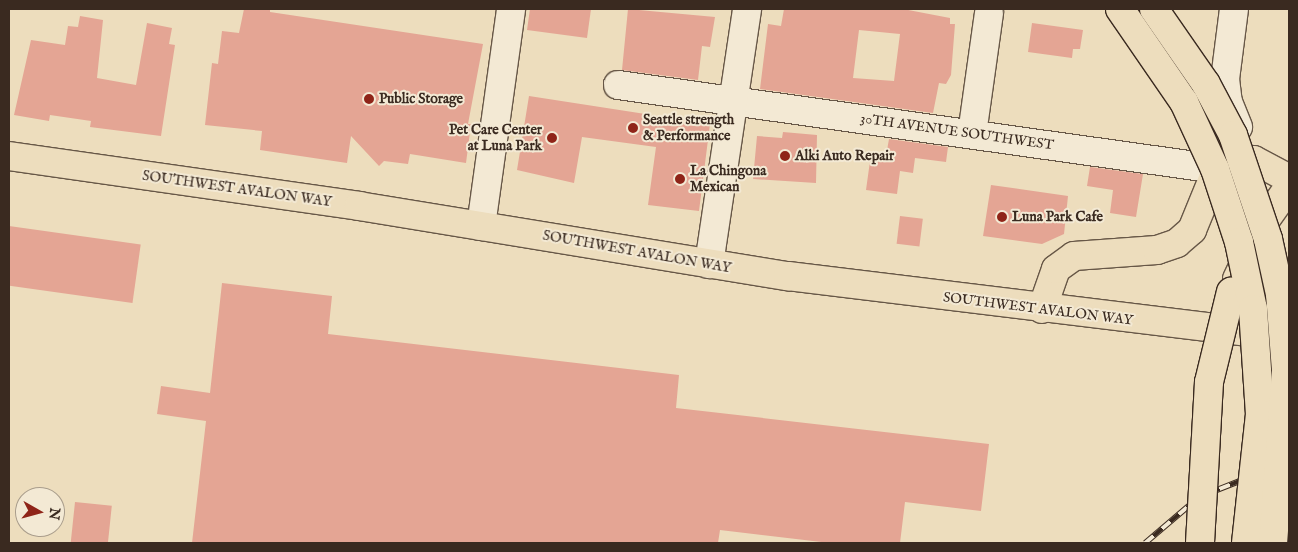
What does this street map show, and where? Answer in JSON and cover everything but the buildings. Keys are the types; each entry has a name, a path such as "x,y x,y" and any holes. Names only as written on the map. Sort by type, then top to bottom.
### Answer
{"main road":[{"path":"1120,9 1184,102 1215,169 1239,242 1253,309 1260,414 1246,543"},
{"path":"1154,9 1206,84 1233,136 1268,239 1280,294 1286,371 1279,541"},
{"name":"SOUTHWEST AVALON WAY","path":"9,156 481,226 709,264 1042,309 1278,336"},
{"path":"1042,309 1056,269 1074,256 1157,250 1177,243 1192,230 1218,169 1234,158 1254,160 1289,179"},
{"path":"1200,543 1209,382 1231,292 1264,222 1289,187"},
{"path":"1237,543 1261,406 1278,336"},
{"path":"1279,541 1289,460"}],"street":[{"path":"481,226 511,9"},
{"path":"709,264 747,9"},
{"path":"1234,9 1225,80 1228,102 1254,160"},
{"path":"972,134 989,13"},
{"name":"30TH AVENUE SOUTHWEST","path":"618,85 1218,169"}],"railway":[{"path":"1145,543 1199,497 1250,477 1289,470"}],"place":[{"name":"Public Storage","path":"369,99"},
{"name":"Seattle strength & Performance","path":"633,128"},
{"name":"Pet Care Center at Luna Park","path":"552,138"},
{"name":"Alki Auto Repair","path":"785,156"},
{"name":"La Chingona Mexican","path":"680,179"},
{"name":"Luna Park Cafe","path":"1002,217"}]}
